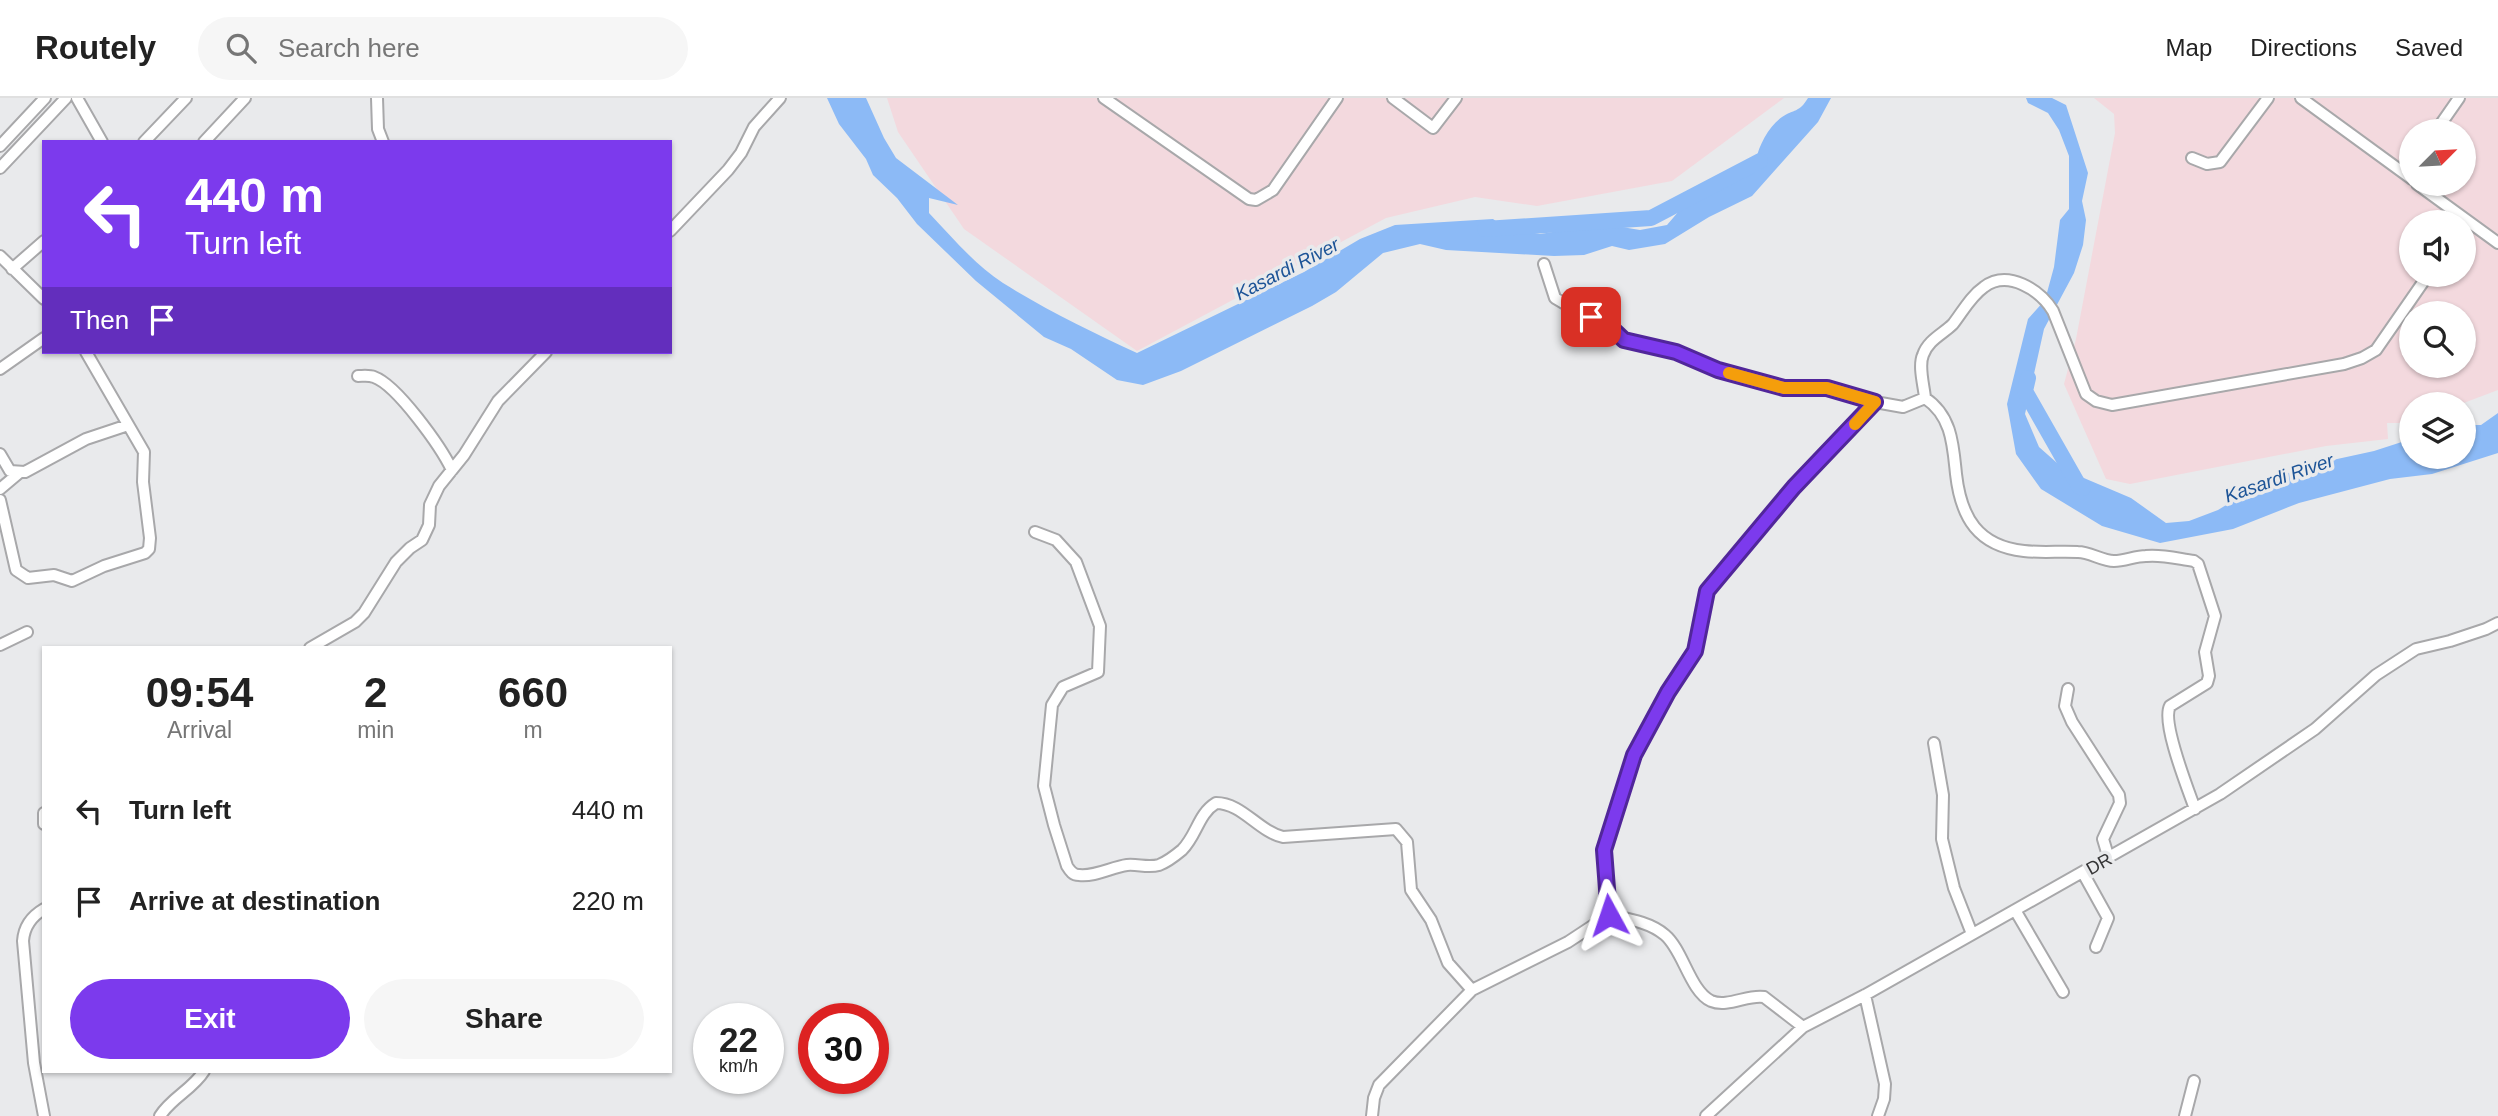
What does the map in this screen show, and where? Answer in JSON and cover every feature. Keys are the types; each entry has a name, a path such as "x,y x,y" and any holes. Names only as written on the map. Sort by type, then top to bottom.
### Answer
{"street":[{"path":"0,146 45,98"},
{"path":"0,168 66,98"},
{"path":"77,98 101,140"},
{"path":"146,140 186,98"},
{"path":"206,140 245,98"},
{"path":"377,98 382,140"},
{"path":"672,229 728,170 741,153 754,127 780,98"},
{"path":"1104,98 1250,199 1256,200 1273,190 1337,98"},
{"path":"1393,98 1433,128 1456,98"},
{"path":"2192,158 2207,164 2220,162 2268,98"},
{"path":"2301,98 2399,166"},
{"path":"2444,119 2459,98"},
{"path":"2432,196 2450,210"},
{"path":"2476,229 2498,243"},
{"path":"16,272 42,243"},
{"path":"0,256 42,297"},
{"path":"1544,264 1555,298 1606,323 1624,340 1676,352 1718,370 1784,388 1827,388 1903,407 1925,398"},
{"path":"1925,398 1922,356 1934,339 1951,326 1986,285 2008,280 2026,285 2045,300 2053,311 2086,394 2096,401 2112,405 2344,365 2376,350 2420,287"},
{"path":"0,369 42,339"},
{"path":"0,500 16,570 28,578 54,575 72,581 104,566 145,553 151,544 143,482 144,452 87,354"},
{"path":"315,646 355,622 364,613 396,562 422,540 429,526 430,505 439,486 480,432 498,401 544,354"},
{"path":"358,376 373,376 398,396 431,434 452,470"},
{"path":"1925,398 1935,404 1948,423 1961,501 1971,524 1980,535 2023,551 2084,552 2113,561 2150,555 2194,561 2198,564 2215,616 2205,652 2209,679 2207,683 2170,706 2167,717 2195,809"},
{"path":"1609,915 1604,850 1634,755 1668,692 1695,651 1707,591 1794,487 1875,402"},
{"path":"0,454 10,471 25,472 86,439 128,425"},
{"path":"0,489 19,473"},
{"path":"1035,532 1056,540 1076,562 1100,626 1098,673 1063,687 1052,705 1044,786 1054,825 1071,872 1084,875 1128,865 1151,867 1163,864 1193,837 1201,818 1216,803 1226,803 1271,834 1283,837 1396,829 1407,842 1411,890 1431,919 1448,963 1472,990"},
{"name":"DR","path":"1706,1116 1803,1027 2109,859 2220,794 2315,729 2376,675 2416,649 2450,641 2498,622"},
{"path":"0,645 27,632"},
{"path":"2068,689 2065,706 2072,722 2119,795 2120,803 2103,839 2109,859"},
{"path":"1934,743 1943,795 1942,839 1954,888 1972,934"},
{"path":"2083,873 2108,918 2096,947"},
{"path":"42,910 26,927 23,941 34,1063 44,1116"},
{"path":"2015,910 2063,992"},
{"path":"1372,1116 1379,1085 1472,990 1568,942 1609,915 1644,923 1663,933 1701,992 1711,1001 1764,997 1803,1027"},
{"path":"1865,995 1885,1084 1884,1099 1878,1116"},
{"path":"160,1116 202,1073"},
{"path":"2185,1116 2194,1081"}],"shaded area":[{"path":"887,98 1784,98 1672,181 1537,206 1475,197 1386,218 1137,351 964,229 898,132"},
{"path":"2094,98 2498,98 2498,390 2476,398 2476,392 2399,392 2399,423 2387,423 2388,439 2326,446 2130,484 2106,479 2064,384 2076,339 2115,133 2114,114"}],"water":[{"path":"827,98 866,98 896,158 958,205 929,198 929,213 983,268 1036,302 1137,353 1304,272 1360,239 1395,225 1493,219 1506,228 1540,234 1604,224 1640,230 1667,225 1691,197 1716,181 1736,175 1756,160 1765,136 1782,117 1799,108 1808,98 1831,98 1818,122 1752,196 1709,217 1665,244 1629,250 1612,246 1584,255 1554,256 1446,250 1420,244 1383,253 1336,292 1312,306 1181,371 1143,385 1117,380 1071,349 1044,337 976,281 917,224 897,198 873,175 866,159 839,124"},
{"path":"2026,98 2052,98 2066,105 2088,173 2082,201 2086,220 2083,245 2074,273 2044,329 2025,414 2039,447 2065,470 2131,498 2166,523 2189,521 2218,510 2257,486 2305,466 2399,443 2399,469 2448,469 2432,474 2390,479 2299,503 2233,529 2160,543 2102,526 2041,489 2016,454 2007,404 2028,319 2045,300 2054,267 2060,220 2069,209 2069,156 2059,130 2048,113 2028,103"},
{"path":"2498,413 2498,453 2476,460 2476,425 2481,425"}],"waterway":[{"name":"Kasardi River","path":"1485,229 1651,218 1760,161"},
{"name":"Kasardi River","path":"2028,378 2025,391 2079,486 2083,488"}],"slow traffic":[{"path":"1729,373 1784,388 1827,388 1875,402 1855,424"}],"route":[{"path":"1591,317 1606,323 1624,340 1676,352 1718,370 1784,388 1827,388 1875,402 1794,487 1707,591 1695,651 1668,692 1634,755 1604,850 1609,915"}]}
